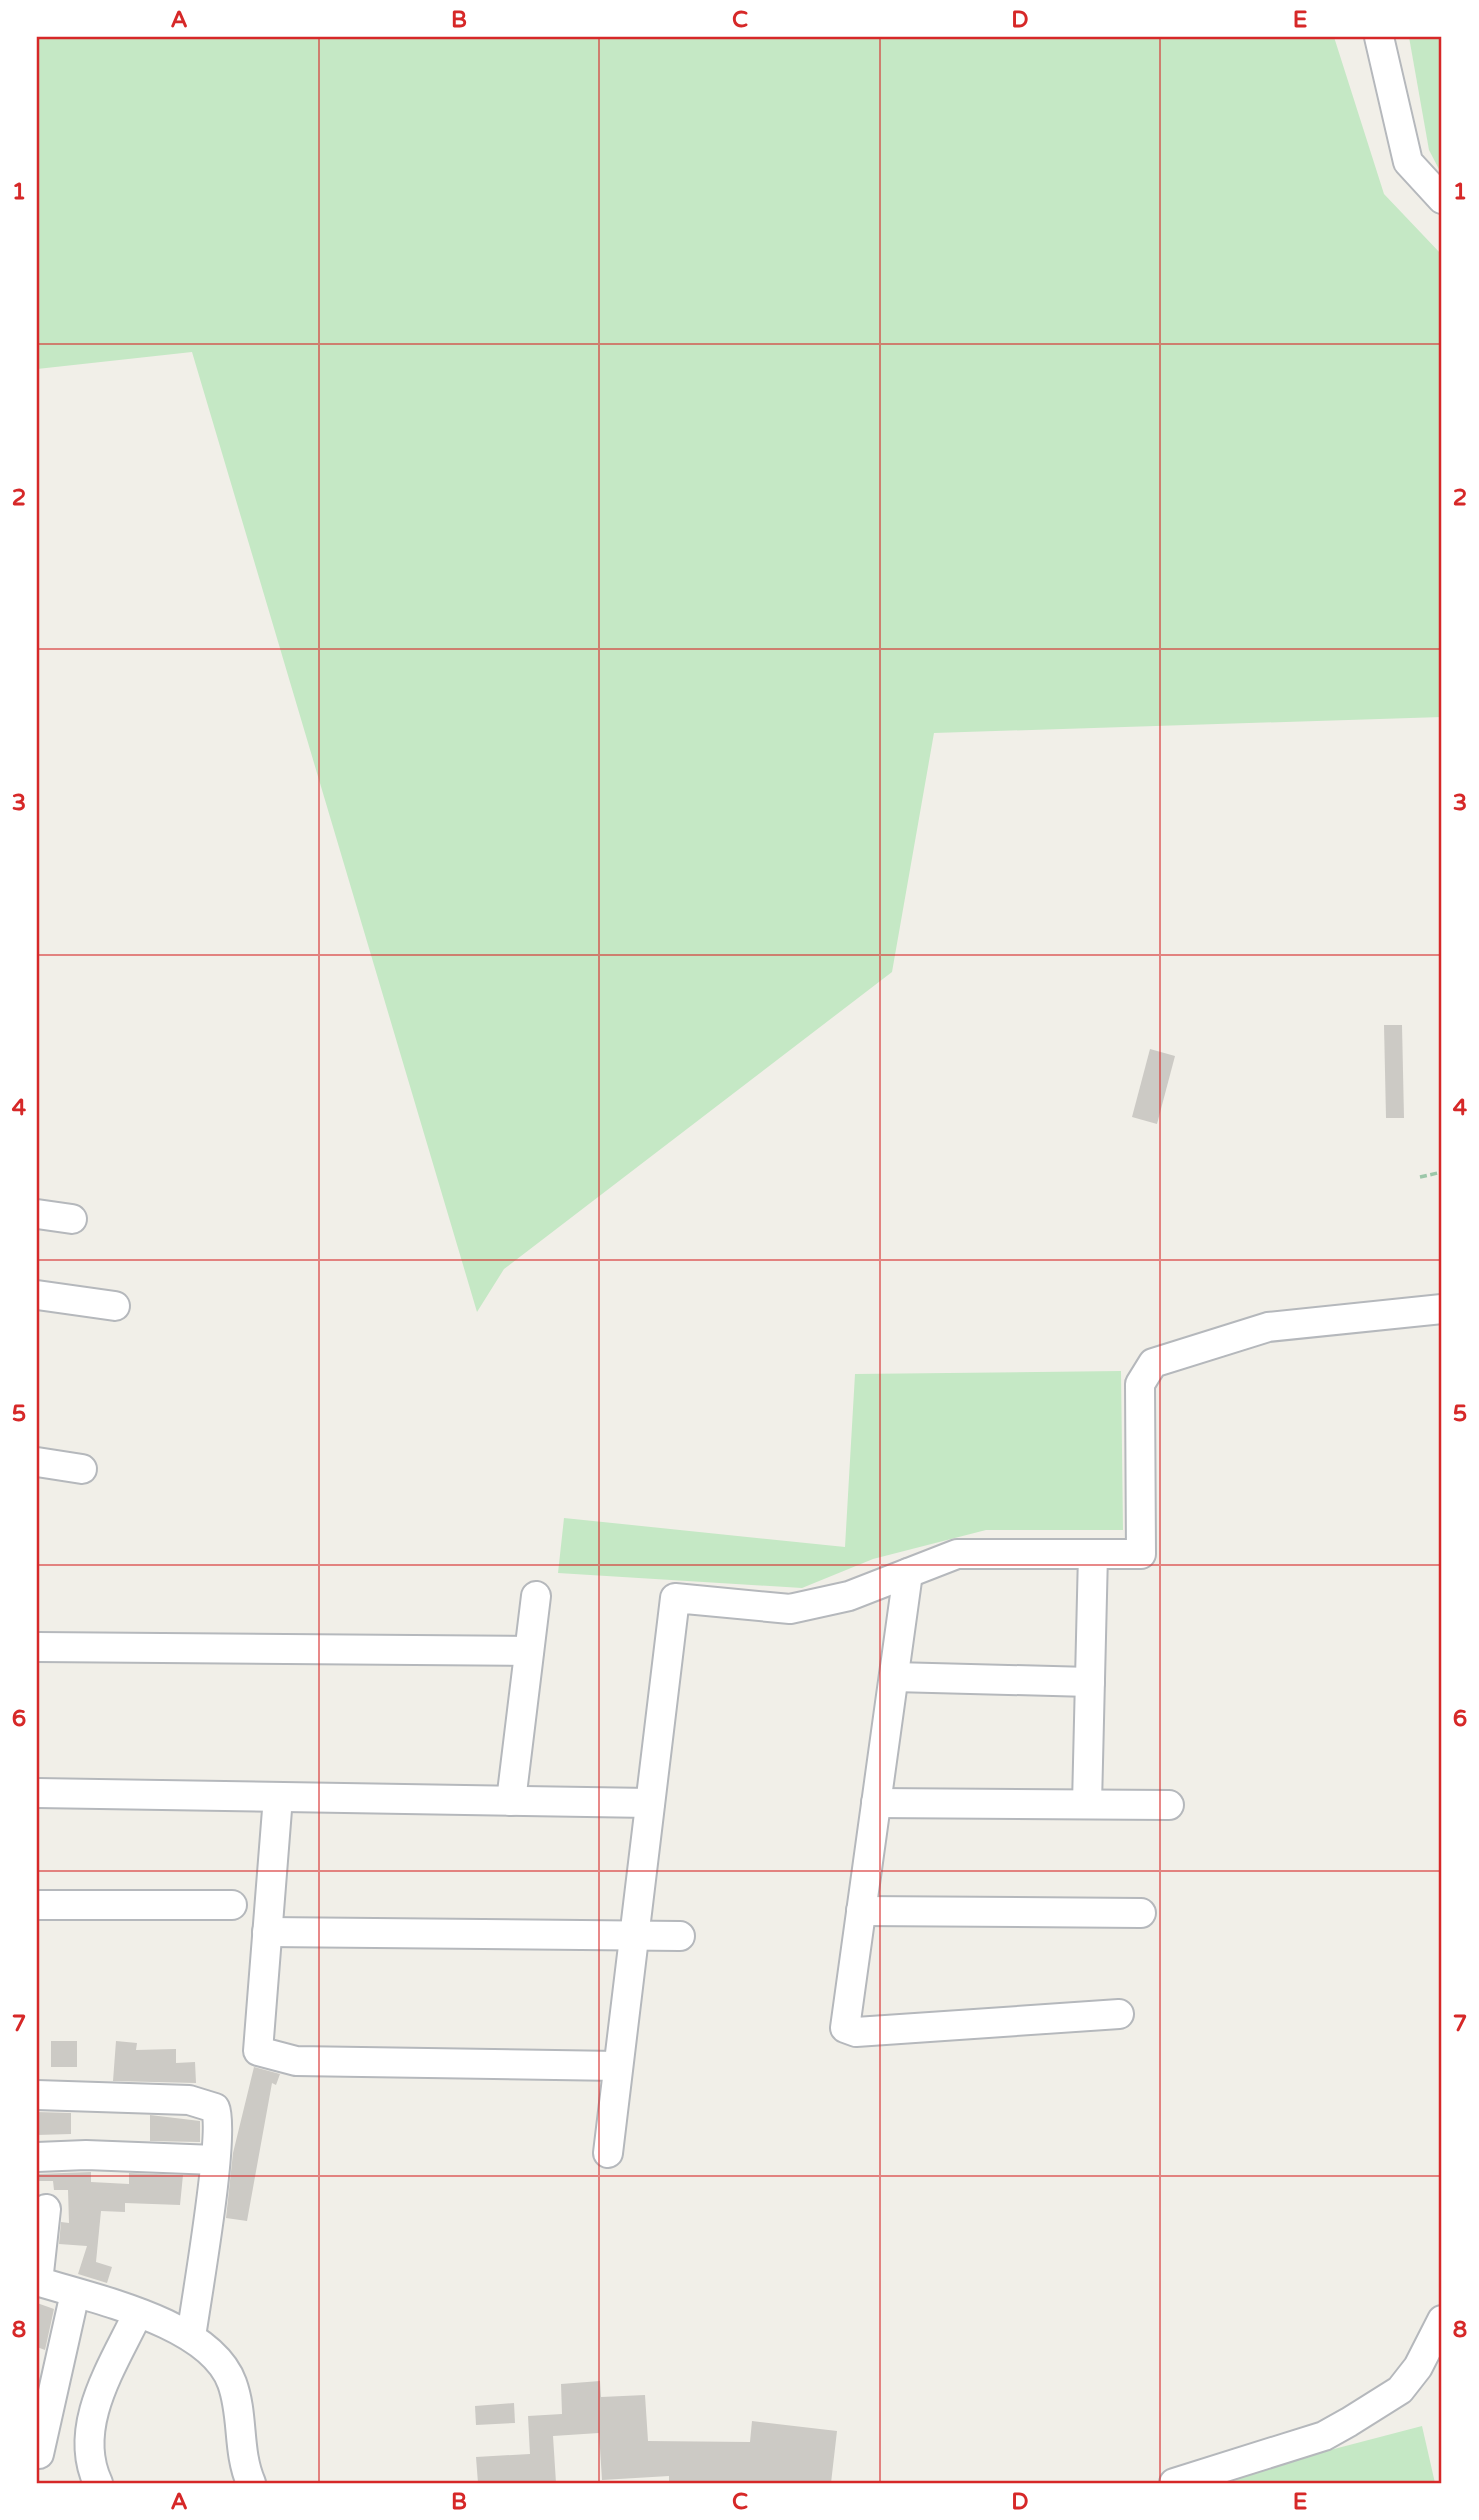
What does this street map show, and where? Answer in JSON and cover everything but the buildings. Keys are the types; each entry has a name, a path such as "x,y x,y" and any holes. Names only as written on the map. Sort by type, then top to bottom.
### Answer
{"street":[{"path":"1379,37 1408,162 1442,199"},
{"path":"37,1214 72,1219"},
{"path":"37,1295 116,1306"},
{"path":"608,2153 675,1598 790,1609 849,1596 957,1554 1141,1554 1140,1384 1153,1363 1268,1328 1442,1309"},
{"path":"37,1462 82,1469"},
{"path":"1087,1804 1093,1554"},
{"path":"908,1573 845,2028 856,2032 1119,2014"},
{"path":"511,1801 536,1596"},
{"path":"37,1647 529,1651"},
{"path":"894,1677 1090,1682"},
{"path":"37,1793 650,1803"},
{"path":"278,1797 258,2051 296,2061 618,2066"},
{"path":"876,1803 1169,1805"},
{"path":"37,1905 232,1905"},
{"path":"861,1911 1141,1913"},
{"path":"267,1932 680,1936"},
{"path":"37,2095 203,2103 215,2108 219,2116 215,2160 191,2337"},
{"path":"37,2157 86,2155 215,2160"},
{"path":"46,2209 37,2282 138,2313 191,2337 224,2365 236,2395 242,2460 251,2483"},
{"path":"39,2454 75,2293"},
{"path":"98,2483 89,2451 91,2422 99,2397 138,2313"},
{"path":"1174,2483 1324,2436 1349,2422 1400,2390 1418,2367 1442,2320"}],"path":[{"path":"1420,1177 1442,1172"}],"green space":[{"path":"37,37 1334,37 1384,194 1442,255 1442,717 934,733 892,972 504,1269 477,1312 192,352 37,369"},
{"path":"1409,37 1442,37 1442,175 1429,150"},
{"path":"1121,1371 1123,1530 986,1530 873,1559 802,1588 558,1573 564,1518 845,1547 855,1374"},
{"path":"1422,2426 1435,2483 1204,2483"}]}
